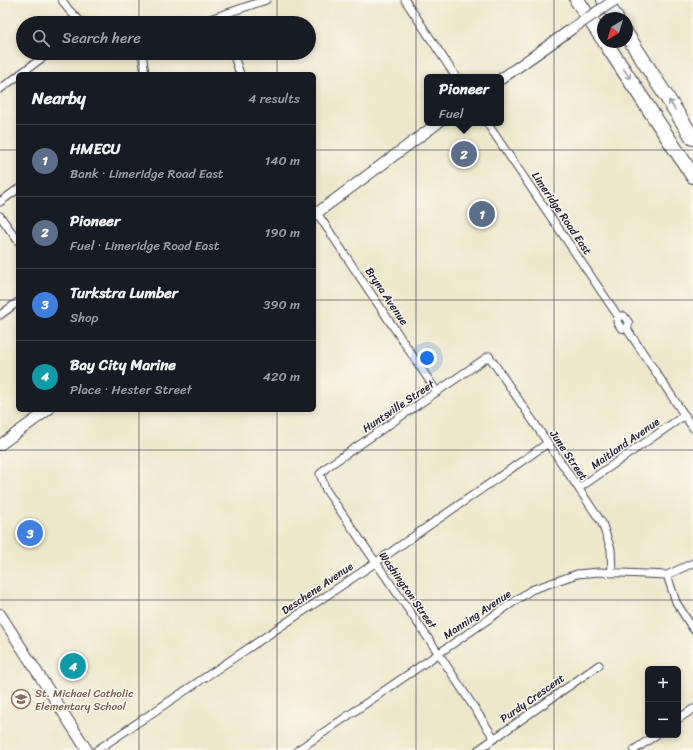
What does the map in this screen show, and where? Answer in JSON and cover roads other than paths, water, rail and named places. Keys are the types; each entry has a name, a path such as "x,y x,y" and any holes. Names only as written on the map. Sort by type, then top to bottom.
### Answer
{"highway":[{"path":"576,0 597,30"},
{"path":"604,0 612,12"},
{"path":"633,45 693,138"},
{"path":"609,48 693,176"}],"main road":[{"path":"504,77 615,0"},
{"path":"316,214 434,126"},
{"path":"0,445 45,412"},
{"path":"0,614 87,750"}],"street":[{"path":"62,0 75,16"},
{"path":"230,16 266,0"},
{"path":"405,0 454,74"},
{"path":"23,72 39,60"},
{"path":"143,60 145,72"},
{"path":"235,60 239,72"},
{"path":"0,89 16,77"},
{"name":"Limeridge Road East","path":"489,126 618,316 617,322 621,328 627,329 693,428"},
{"path":"0,202 16,190"},
{"name":"Bryna Avenue","path":"316,214 437,392"},
{"path":"0,216 16,238"},
{"path":"0,315 16,303"},
{"name":"Huntsville Street","path":"320,474 326,467 489,356"},
{"name":"June Street","path":"489,356 599,518 605,530 611,549 612,573"},
{"name":"Maitland Avenue","path":"579,488 685,415"},
{"name":"Deschene Avenue","path":"98,750 548,443"},
{"name":"Washington Street","path":"320,474 326,490 439,654 494,738"},
{"name":"Manning Avenue","path":"298,750 531,590 577,574 599,572 667,575 693,563"},
{"path":"667,575 676,602 693,629"},
{"name":"Purdy Crescent","path":"478,750 599,665"},
{"path":"681,717 693,709"},
{"path":"634,750 652,738"}],"place":[{"name":"Pioneer","path":"464,154"},
{"name":"HMECU","path":"482,214"},
{"name":"Turkstra Lumber","path":"30,533"},
{"name":"Bay City Marine","path":"73,666"},
{"name":"St. Michael Catholic Elementary School","path":"21,699"}]}
